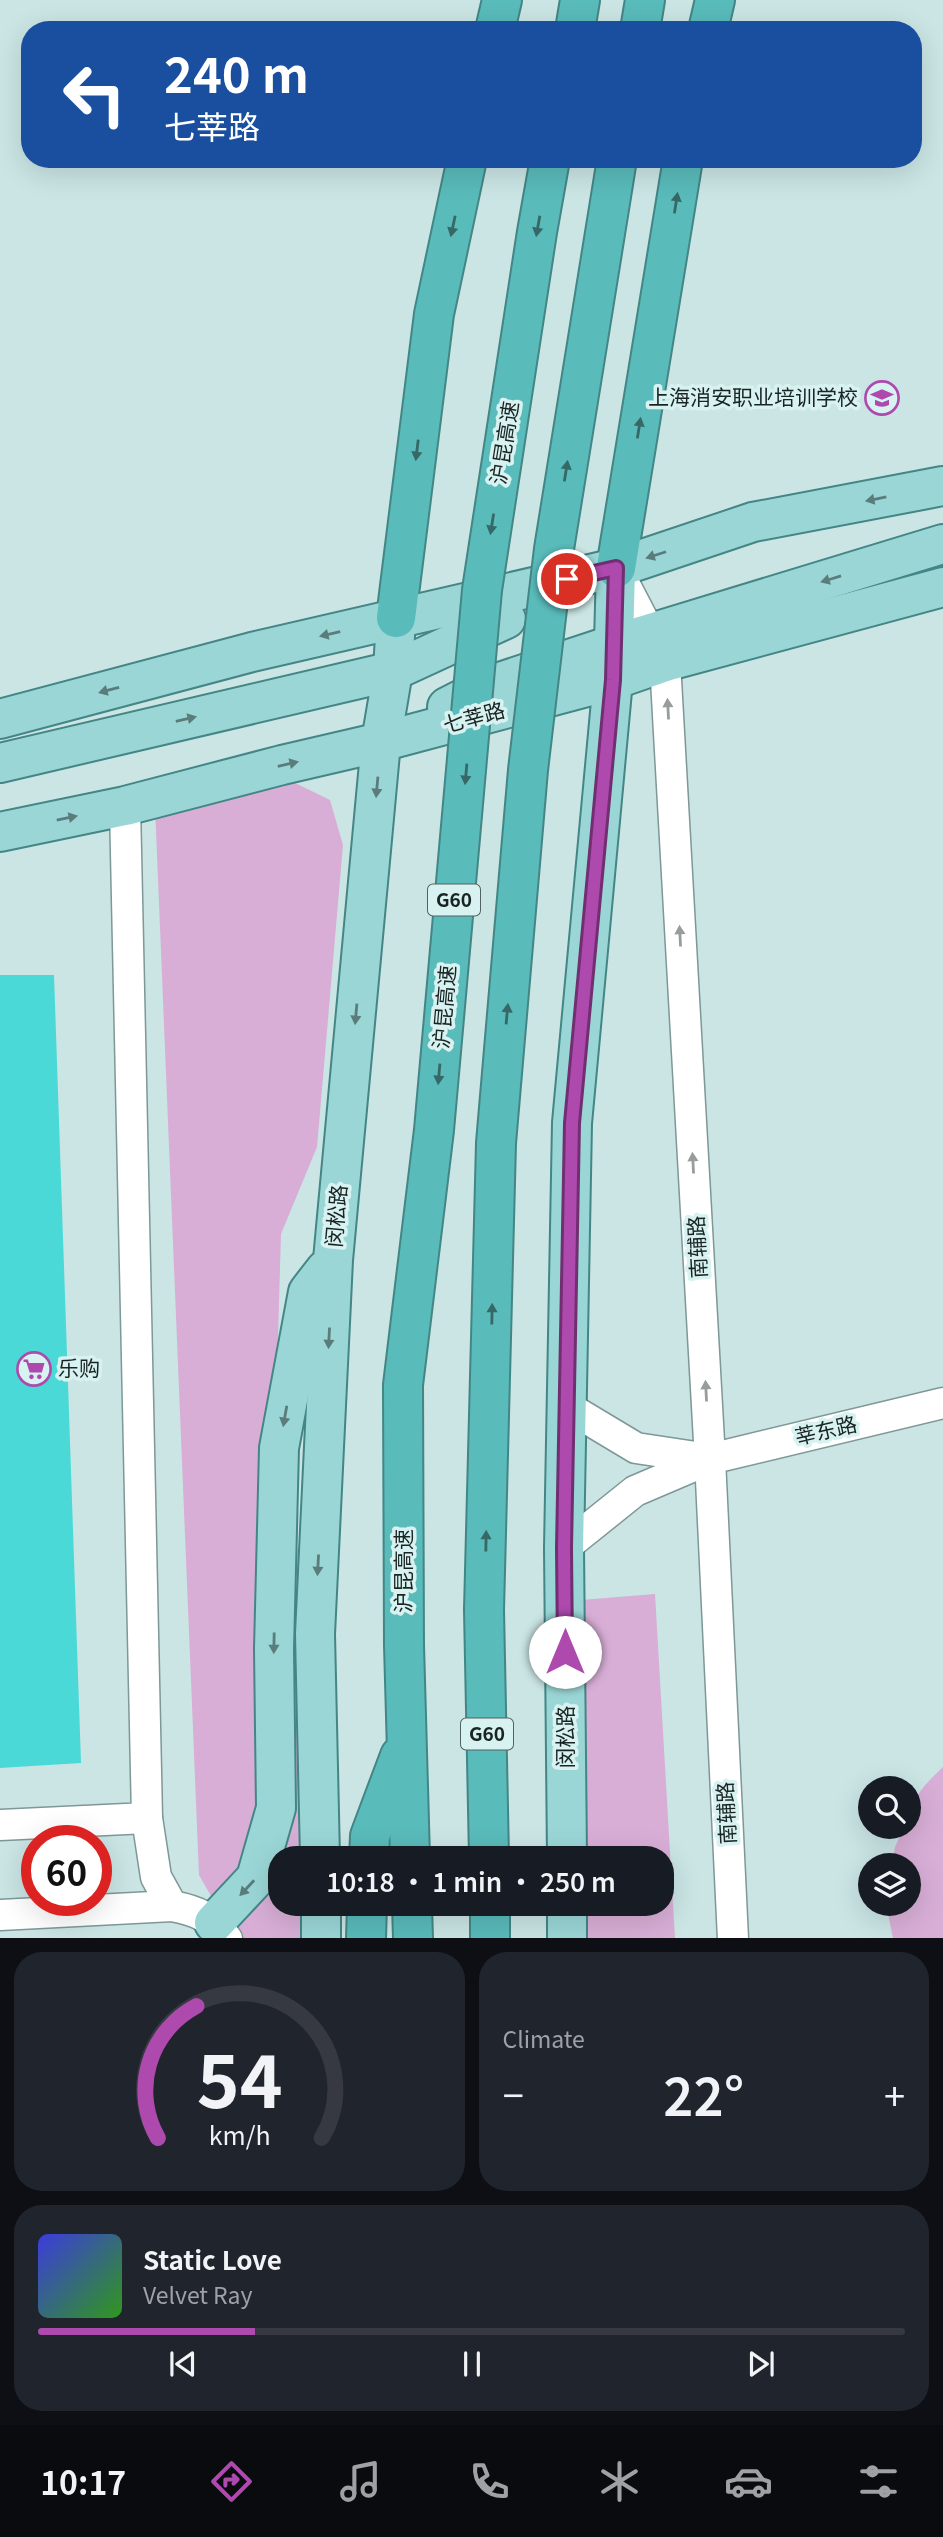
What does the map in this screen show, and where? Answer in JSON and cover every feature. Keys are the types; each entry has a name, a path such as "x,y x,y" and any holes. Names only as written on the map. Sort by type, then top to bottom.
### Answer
{"highway":[{"path":"497,21 502,0"},
{"path":"576,21 580,0"},
{"path":"642,21 645,0"},
{"path":"710,21 715,0"},
{"path":"396,618 434,314 465,168"},
{"name":"沪昆高速","path":"409,1846 405,1741 403,1385 434,1130 482,590 548,168"},
{"name":"G60","path":"489,1846 484,1610 496,1143 528,770 554,549 616,168"},
{"path":"616,568 682,168"},
{"path":"370,1846 370,1836 405,1741"},
{"path":"366,1938 367,1916"},
{"path":"412,1916 413,1938"},
{"path":"490,1916 490,1938"}],"main road":[{"path":"0,719 252,652 616,568 753,522 943,486"},
{"path":"636,655 943,544"},
{"path":"0,763 393,671 616,568"},
{"name":"闵松路","path":"567,1846 564,1548 572,1123 636,655 616,568"},
{"name":"七莘路","path":"0,832 125,806 381,742 636,655 943,587"},
{"name":"闵松路","path":"320,1846 315,1634 333,1260 381,742 393,671 396,618"},
{"path":"220,1931 256,1878 276,1808 274,1648 279,1448 308,1292 333,1260"},
{"path":"321,1916 321,1938"},
{"path":"567,1916 567,1938"}],"street":[{"name":"南辅路","path":"636,655 709,1459 733,1938"},
{"path":"125,806 147,1818 156,1877 172,1906"},
{"name":"莘东路","path":"709,1459 943,1403"},
{"path":"566,1406 636,1448 709,1459"},
{"path":"564,1548 635,1491 709,1459"},
{"path":"0,1825 147,1818"},
{"path":"0,1915 172,1906 196,1911 220,1931"}],"shaded area":[{"path":"291,781 330,800 343,845 317,1147 281,1234 274,1473 304,1570 306,1846 268,1846 268,1916 306,1916 306,1938 235,1938 199,1875 155,806"},
{"path":"655,1594 670,1846 586,1846 581,1600"},
{"path":"943,1767 943,1938 893,1938 888,1916 921,1916 921,1853 894,1853 899,1839 921,1839 921,1791"},
{"path":"587,1916 674,1916 675,1938 588,1938"}],"building":[{"name":"乐购","path":"0,975 54,975 81,1763 0,1768"}],"place":[{"name":"上海消安职业培训学校","path":"882,398"},
{"name":"乐购","path":"34,1369"}],"route":[{"path":"565,1652 564,1548 572,1123 613,680 616,568 567,579"}]}
